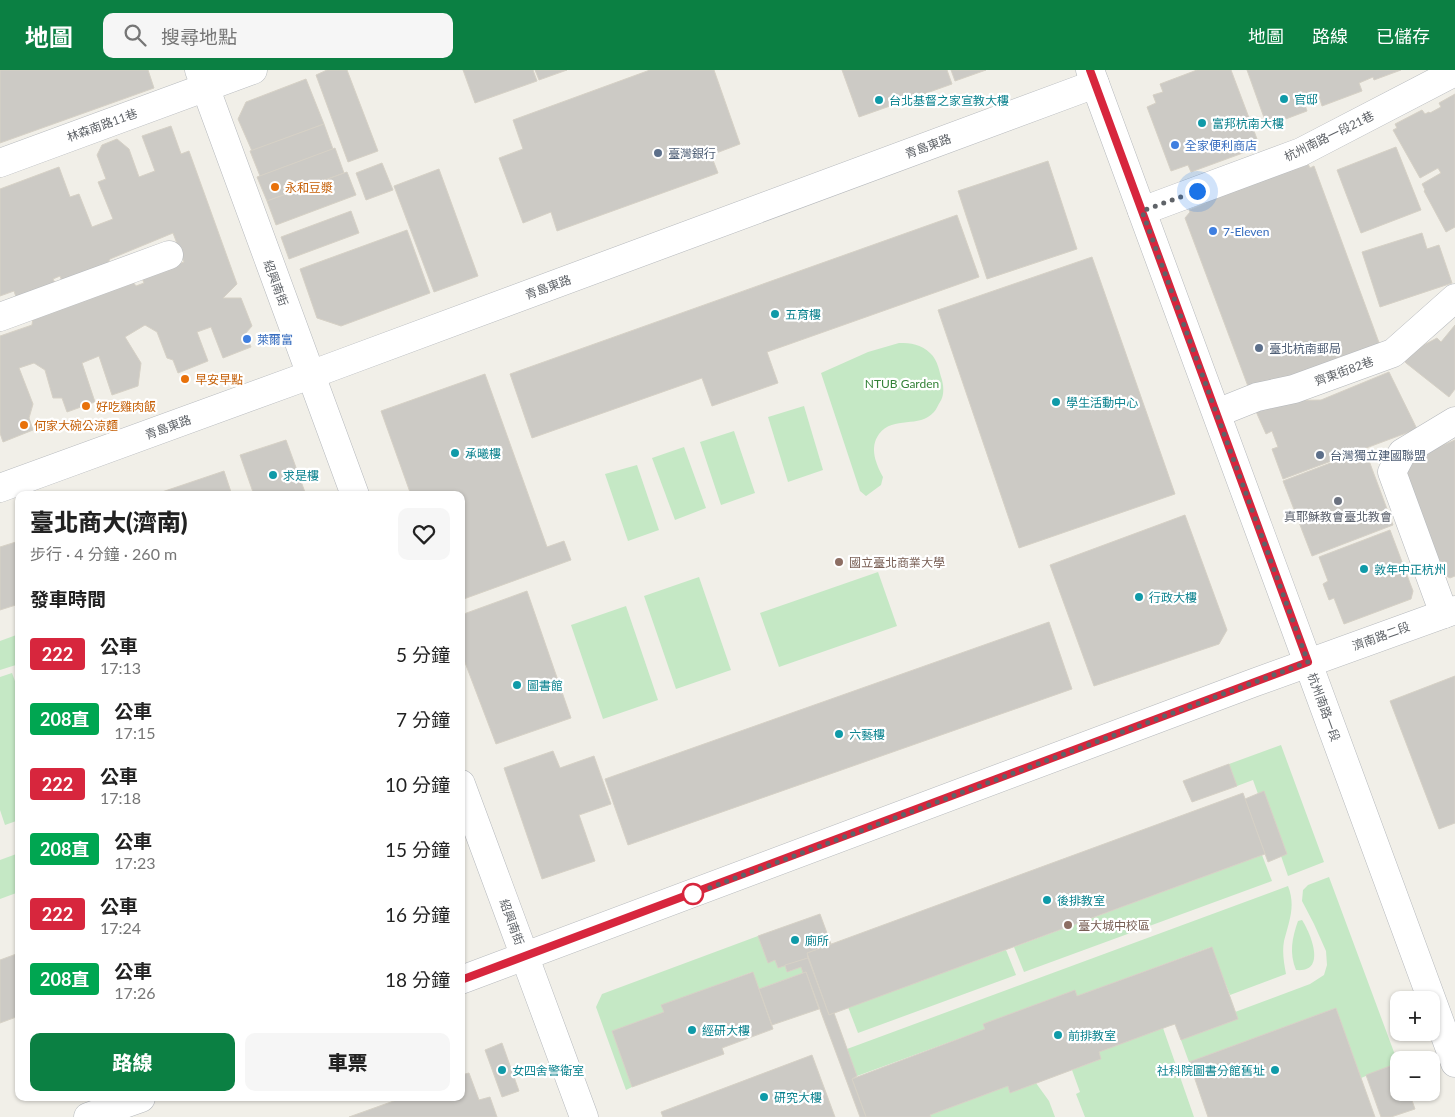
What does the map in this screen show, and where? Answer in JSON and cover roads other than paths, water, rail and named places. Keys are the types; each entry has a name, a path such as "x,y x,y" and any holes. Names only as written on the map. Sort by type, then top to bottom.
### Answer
{"street":[{"name":"林森南路11巷","path":"0,162 202,79 253,70"},
{"name":"杭州南路一段21巷","path":"1142,211 1301,152 1455,72"},
{"name":"杭州南路一段","path":"1092,77 1455,1063"},
{"name":"青島東路","path":"0,488 310,375 1092,77"},
{"name":"紹興南街","path":"202,79 354,491"},
{"path":"0,317 169,255"},
{"name":"齊東街82巷","path":"1216,412 1257,397 1294,389 1393,353 1455,298"},
{"path":"1450,612 1392,472 1402,453 1455,421"},
{"name":"濟南路二段","path":"465,979 1308,662 1450,612"},
{"name":"紹興南街","path":"465,795 584,1117"},
{"path":"88,1117 133,1101"}],"place":[{"name":"官邸","path":"1284,99"},
{"name":"台北基督之家宣教大樓","path":"879,100"},
{"name":"富邦杭南大樓","path":"1202,123"},
{"name":"全家便利商店","path":"1175,145"},
{"name":"臺灣銀行","path":"658,153"},
{"name":"永和豆漿","path":"275,187"},
{"name":"7-Eleven","path":"1213,231"},
{"name":"五育樓","path":"775,314"},
{"name":"萊爾富","path":"247,339"},
{"name":"臺北杭南郵局","path":"1259,348"},
{"name":"早安早點","path":"185,379"},
{"name":"學生活動中心","path":"1056,402"},
{"name":"好吃雞肉飯","path":"86,406"},
{"name":"何家大碗公涼麵","path":"24,425"},
{"name":"承曦樓","path":"455,453"},
{"name":"台灣獨立建國聯盟","path":"1320,455"},
{"name":"求是樓","path":"273,475"},
{"name":"真耶穌教會臺北教會","path":"1338,501"},
{"name":"國立臺北商業大學","path":"839,562"},
{"name":"敦年中正杭州","path":"1364,569"},
{"name":"行政大樓","path":"1139,597"},
{"name":"圖書館","path":"517,685"},
{"name":"六藝樓","path":"839,734"},
{"name":"後排教室","path":"1047,900"},
{"name":"臺大城中校區","path":"1068,925"},
{"name":"廁所","path":"795,940"},
{"name":"經研大樓","path":"692,1030"},
{"name":"前排教室","path":"1058,1035"},
{"name":"女四舍警衛室","path":"502,1070"},
{"name":"社科院圖書分館舊址","path":"1275,1070"},
{"name":"研究大樓","path":"764,1097"}],"park label":[{"name":"NTUB Garden","path":"902,383"}]}
